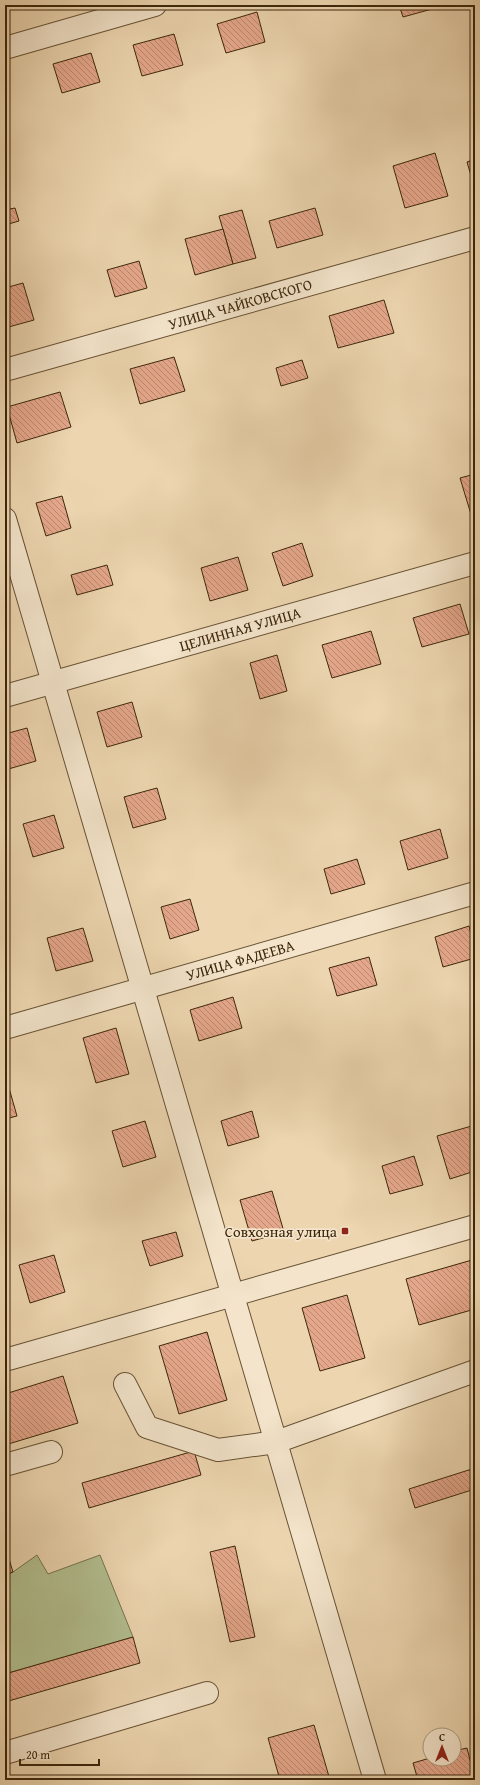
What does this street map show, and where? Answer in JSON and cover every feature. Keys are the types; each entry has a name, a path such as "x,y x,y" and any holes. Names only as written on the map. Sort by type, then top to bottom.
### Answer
{"street":[{"path":"5,48 155,5"},
{"name":"УЛИЦА ЧАЙКОВСКОГО","path":"5,370 475,238"},
{"path":"5,519 375,1780"},
{"name":"ЦЕЛИННАЯ УЛИЦА","path":"5,696 475,563"},
{"name":"УЛИЦА ФАДЕЕВА","path":"5,1028 142,987 475,892"},
{"path":"5,1360 475,1226"},
{"path":"125,1384 147,1427 218,1450 276,1442 475,1371"},
{"path":"5,1465 51,1452"},
{"path":"5,1753 207,1694"}],"green space":[{"path":"37,1555 48,1574 100,1555 133,1637 5,1674 5,1575 13,1572"}],"building":[{"path":"399,5 431,5 432,9 403,17"},
{"path":"257,12 265,42 226,53 217,24"},
{"path":"174,34 183,65 142,76 133,45"},
{"path":"91,53 100,82 62,93 53,64"},
{"path":"435,153 448,196 405,208 393,166"},
{"path":"475,159 475,189 467,162"},
{"path":"15,208 19,221 5,225 5,210"},
{"path":"315,208 323,235 277,248 269,221"},
{"path":"242,210 256,258 233,264 219,216"},
{"path":"223,229 233,264 195,275 185,239"},
{"path":"139,261 147,288 115,297 107,270"},
{"path":"23,283 34,320 5,328 5,288"},
{"path":"384,300 394,333 338,348 329,316"},
{"path":"174,357 185,391 140,404 130,369"},
{"path":"302,360 308,378 281,386 276,368"},
{"path":"60,392 71,427 17,443 7,407"},
{"path":"475,474 475,521 473,521 460,478"},
{"path":"62,496 71,528 46,536 36,503"},
{"path":"302,543 313,576 283,586 272,553"},
{"path":"238,557 248,590 210,601 201,568"},
{"path":"107,565 113,585 77,595 71,575"},
{"path":"460,604 469,634 422,647 413,618"},
{"path":"371,631 381,664 332,678 322,645"},
{"path":"277,655 287,691 260,699 250,663"},
{"path":"132,702 142,737 107,747 97,712"},
{"path":"27,728 36,761 5,770 5,734"},
{"path":"157,788 166,819 133,828 124,797"},
{"path":"54,815 64,848 33,857 23,824"},
{"path":"440,829 448,858 408,870 400,841"},
{"path":"357,859 365,884 331,894 324,869"},
{"path":"190,899 199,930 170,939 161,907"},
{"path":"469,926 475,949 475,958 443,967 435,937"},
{"path":"83,928 93,961 56,971 47,938"},
{"path":"369,957 377,985 337,996 329,968"},
{"path":"233,997 242,1028 199,1041 190,1010"},
{"path":"116,1028 129,1074 96,1083 83,1038"},
{"path":"5,1074 17,1116 5,1119"},
{"path":"252,1111 259,1137 228,1146 221,1121"},
{"path":"145,1121 156,1157 123,1167 112,1131"},
{"path":"475,1125 475,1171 450,1179 437,1136"},
{"path":"414,1156 423,1185 390,1194 382,1166"},
{"path":"272,1191 284,1232 252,1241 240,1200"},
{"path":"176,1232 183,1256 150,1266 142,1241"},
{"path":"54,1255 65,1292 30,1303 19,1265"},
{"path":"472,1260 475,1270 475,1309 419,1325 406,1279"},
{"path":"347,1295 365,1358 320,1371 302,1308"},
{"path":"207,1332 227,1400 179,1414 159,1346"},
{"path":"63,1376 78,1423 5,1445 5,1394"},
{"path":"194,1451 201,1475 89,1508 82,1483"},
{"path":"475,1468 475,1489 415,1508 409,1489"},
{"path":"5,1546 13,1572 5,1575"},
{"path":"235,1546 255,1637 230,1642 210,1552"},
{"path":"133,1637 140,1663 5,1702 5,1674"},
{"path":"314,1725 330,1780 280,1780 268,1738"},
{"path":"467,1748 475,1780 418,1780 413,1763 422,1760 422,1767 462,1767 462,1749"}],"place":[{"name":"Совхозная улица","path":"345,1231"}]}
